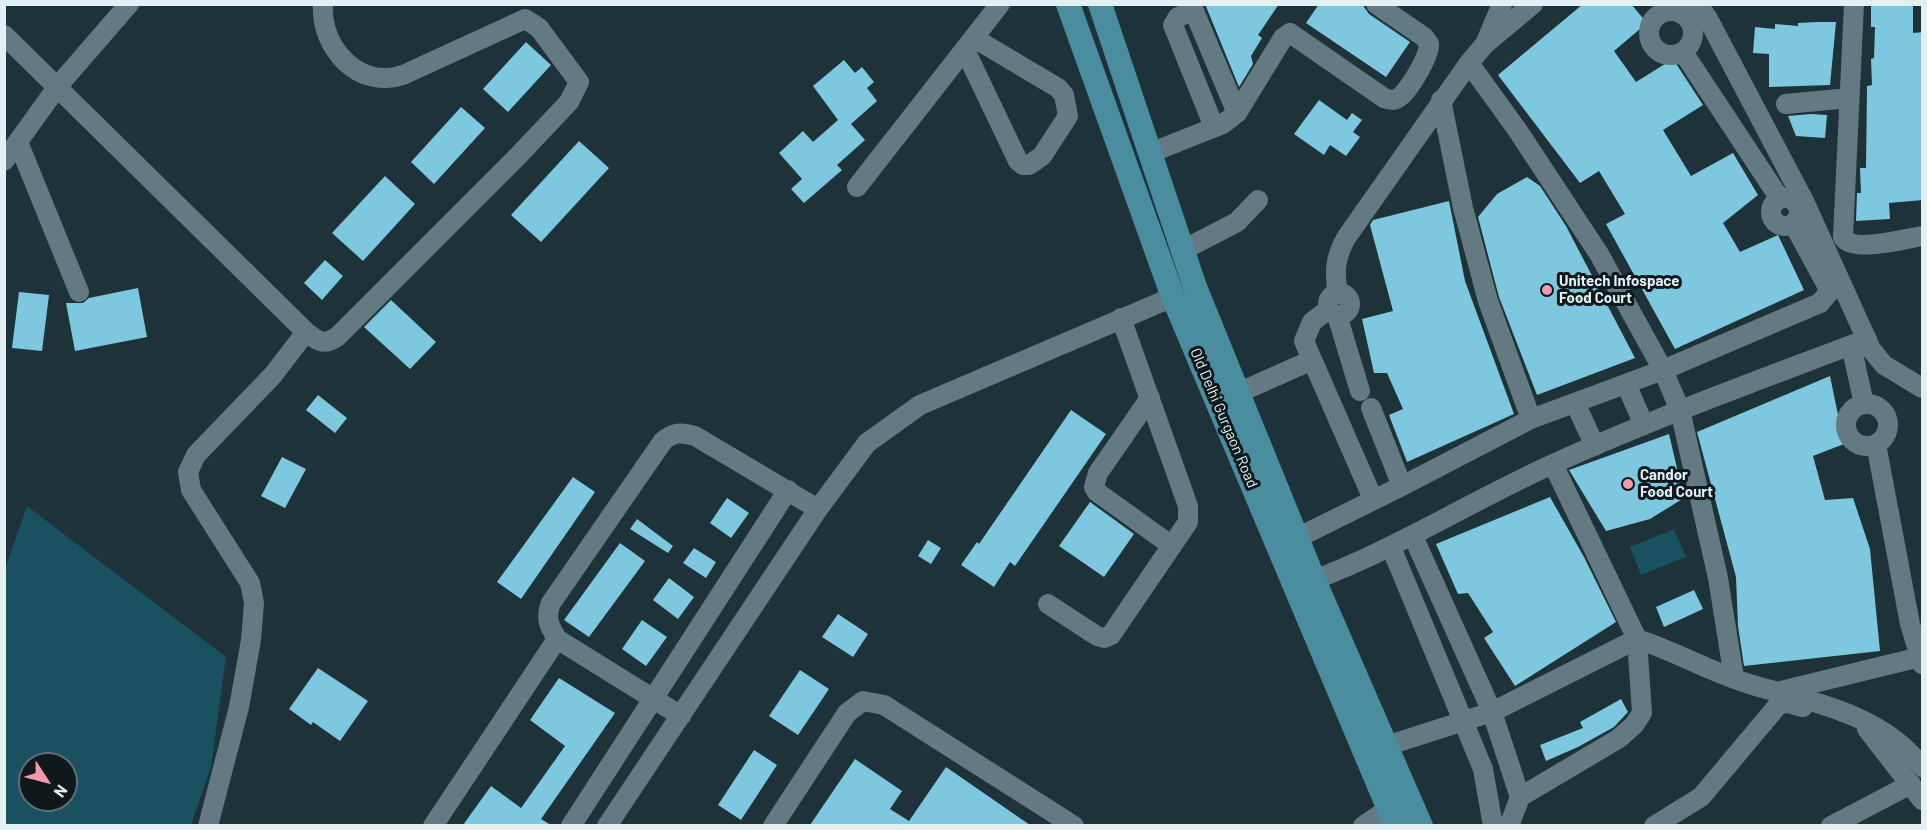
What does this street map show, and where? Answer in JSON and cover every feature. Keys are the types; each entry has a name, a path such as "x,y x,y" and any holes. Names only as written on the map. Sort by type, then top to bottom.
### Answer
{"main road":[{"name":"Old Delhi Gurgaon Road","path":"1068,4 1173,297 1392,817"},
{"name":"Old Delhi Gurgaon Road","path":"1100,4 1183,250 1238,393 1314,580 1421,825"}],"street":[{"path":"4,161 58,86 129,4"},
{"path":"4,35 306,332 318,342 327,343 338,336 518,156 569,102 579,82 539,28 525,19 403,75 382,80 374,79 349,65 339,54 323,24 322,4"},
{"path":"857,187 1000,4"},
{"path":"1150,153 1215,127 1237,113 1283,38 1290,33 1384,98 1392,100 1400,98 1426,58 1429,44 1424,37 1376,4"},
{"path":"1485,44 1502,4"},
{"path":"1402,486 1371,408 1359,405 1356,398 1360,390 1335,306 1334,274 1339,251 1441,100 1469,63 1485,44 1533,4"},
{"path":"1854,4 1843,237 1846,242 1857,246 1923,236"},
{"path":"1215,127 1173,25 1178,17 1192,8 1237,113"},
{"path":"1664,8 1684,15 1699,16 1692,41 1683,52 1677,55 1663,54 1652,44 1649,29 1664,8"},
{"path":"1699,16 1859,342 1864,404"},
{"path":"969,44 1058,88 1064,95 1068,116 1036,161 1023,165 1018,161 969,44"},
{"path":"1297,538 1531,419 1663,370 1824,300 1830,291 1794,208 1683,52"},
{"path":"1469,63 1518,131 1599,254 1663,370 1680,410 1718,578 1734,678"},
{"path":"1786,104 1849,98"},
{"path":"1441,100 1463,208 1488,302 1531,419"},
{"path":"18,142 79,292"},
{"path":"1183,250 1237,222 1258,200"},
{"path":"607,825 818,509 867,443 920,405 1173,297"},
{"path":"1335,306 1312,322 1304,341 1373,499"},
{"path":"1048,604 1097,636 1104,638 1111,635 1188,522 1188,506 1121,318"},
{"path":"208,825 239,707 251,640 254,603 250,583 215,532 191,490 188,472 196,455 273,375 306,332"},
{"path":"1859,342 1884,365 1923,388"},
{"path":"1314,580 1391,547 1553,464 1644,424 1859,342"},
{"path":"1238,393 1312,360"},
{"path":"1626,384 1644,424"},
{"path":"1150,398 1098,473 1094,487 1097,492 1172,546"},
{"path":"1575,403 1594,446"},
{"path":"1874,403 1883,409 1887,418 1887,430 1876,444 1866,447 1857,445 1847,433 1849,415 1864,404 1874,403"},
{"path":"681,717 556,639 548,626 547,614 551,603 663,441 672,433 683,432 695,436 818,509"},
{"path":"1780,691 1921,660 1916,622 1876,444"},
{"path":"1509,825 1520,797 1618,739 1634,725 1642,713 1637,639 1553,464"},
{"path":"571,825 788,490"},
{"path":"1413,536 1492,712 1520,797"},
{"path":"1391,547 1483,769 1493,825"},
{"path":"433,825 556,639"},
{"path":"1386,746 1464,719 1492,712 1637,639 1756,686 1780,691 1871,722 1909,749 1923,766"},
{"path":"773,825 847,713 863,700 884,705 1074,825"},
{"path":"1654,825 1701,797 1772,711 1779,704 1788,703 1859,723 1883,746 1917,792 1831,825"},
{"path":"1363,825 1392,817"}],"shaded area":[{"path":"27,506 226,657 211,767 191,825 5,825 5,569"},
{"path":"1674,529 1686,557 1641,575 1630,547"}],"building":[{"path":"1205,4 1279,4 1258,35 1262,38 1251,56 1253,64 1239,87"},
{"path":"1319,4 1362,4 1369,14 1410,42 1386,77 1306,23"},
{"path":"1583,4 1631,4 1647,23 1614,51 1636,82 1673,59 1703,105 1663,130 1691,176 1733,153 1758,195 1723,223 1740,252 1778,235 1804,290 1675,349 1606,224 1625,214 1599,171 1580,183 1498,75"},
{"path":"1871,4 1913,4 1913,33 1923,32 1923,200 1889,203 1890,219 1856,221 1857,193 1861,193 1860,168 1866,168 1867,86 1872,85 1871,59 1874,58 1875,27 1871,27"},
{"path":"1836,22 1830,85 1769,87 1769,54 1753,53 1755,27 1775,29 1775,24 1798,26 1798,23"},
{"path":"526,42 551,65 508,112 483,89"},
{"path":"844,60 855,73 862,67 874,82 867,88 877,101 851,124 865,140 837,165 842,170 804,203 791,189 802,179 779,153 803,131 813,142 838,120 813,86"},
{"path":"1319,100 1347,120 1352,113 1362,120 1353,132 1360,137 1346,156 1330,145 1324,155 1294,134"},
{"path":"461,107 485,128 434,184 411,162"},
{"path":"1827,115 1825,138 1796,136 1788,116"},
{"path":"579,141 609,168 541,242 511,215"},
{"path":"385,176 415,204 363,261 332,233"},
{"name":"Unitech Infospace Food Court","path":"1527,177 1540,186 1566,226 1635,358 1537,395 1499,297 1478,217 1497,194"},
{"path":"1449,201 1465,281 1514,414 1407,462 1389,415 1403,409 1387,373 1374,373 1362,319 1393,311 1370,225 1373,220"},
{"path":"325,260 343,276 322,300 304,283"},
{"path":"138,288 147,337 75,351 66,303 83,303 89,298"},
{"path":"19,292 49,295 42,351 12,348"},
{"path":"391,300 436,342 410,369 364,327"},
{"path":"1830,376 1844,444 1813,456 1825,500 1853,498 1870,549 1880,651 1744,666 1738,626 1736,577 1697,432"},
{"path":"318,395 347,418 335,433 306,410"},
{"path":"1071,410 1106,434 1015,566 1010,562 994,587 961,565 977,542 979,544"},
{"name":"Candor Food Court","path":"1669,434 1684,498 1650,519 1606,531 1569,470"},
{"path":"282,457 306,469 285,508 261,496"},
{"path":"573,477 595,492 521,599 497,582"},
{"path":"1550,497 1584,557 1616,622 1515,686 1484,638 1493,632 1468,593 1458,594 1436,544"},
{"path":"727,498 749,513 731,538 710,523"},
{"path":"1090,502 1134,534 1104,577 1059,546"},
{"path":"637,519 673,546 668,553 630,529"},
{"path":"928,540 941,548 931,564 918,556"},
{"path":"620,543 645,561 589,637 564,620"},
{"path":"694,548 716,562 706,578 683,563"},
{"path":"669,578 694,597 678,619 653,600"},
{"path":"1694,590 1703,609 1664,627 1656,607"},
{"path":"838,614 868,634 853,657 822,637"},
{"path":"642,620 667,637 646,666 622,649"},
{"path":"318,668 368,701 340,741 313,722 311,725 289,709"},
{"path":"800,670 829,689 798,735 769,716"},
{"path":"559,678 615,713 541,819 551,825 463,825 491,786 521,808 565,746 530,720"},
{"path":"1621,699 1628,712 1614,727 1546,761 1540,745 1583,728 1580,722"},
{"path":"754,750 777,765 741,820 718,805"},
{"path":"855,759 902,791 890,809 909,821 946,767 1030,825 810,825"}],"place":[{"name":"Unitech Infospace Food Court","path":"1547,290"},
{"name":"Candor Food Court","path":"1628,484"}]}
